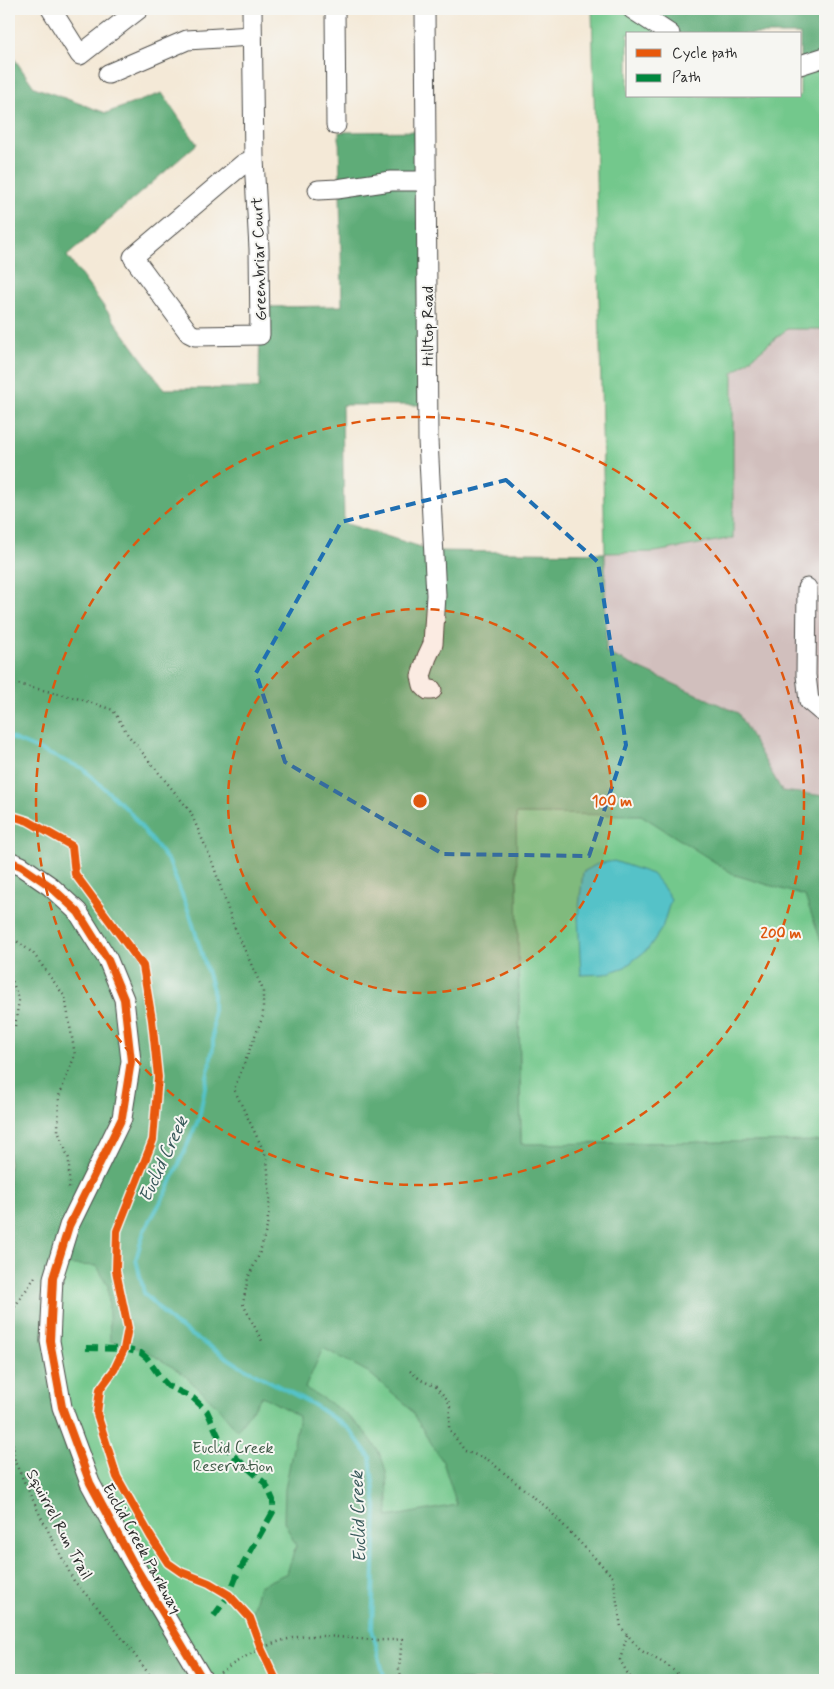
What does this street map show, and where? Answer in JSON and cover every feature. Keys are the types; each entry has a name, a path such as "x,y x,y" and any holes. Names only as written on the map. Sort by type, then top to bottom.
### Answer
{"street":[{"path":"51,9 80,55 139,9"},
{"name":"Greenbriar Court","path":"252,9 254,159 259,249 260,335 195,336 189,333 133,257 243,164 254,159"},
{"path":"335,9 336,124"},
{"name":"Hilltop Road","path":"425,9 428,440 436,595 433,644 426,656 421,676 422,685 428,690 432,690"},
{"path":"632,9 667,32"},
{"path":"108,74 188,40 252,36"},
{"path":"802,64 825,57"},
{"path":"318,190 391,181 426,181"},
{"path":"807,588 806,675 809,701 825,711"},
{"name":"Euclid Creek Parkway","path":"9,862 21,866 50,886 78,912 108,960 124,999 131,1061 122,1118 69,1226 53,1278 50,1341 62,1407 90,1483 132,1561 209,1678"}],"path":[{"path":"9,682 80,699 113,710 128,736 164,776 190,811 213,864 234,924 264,990 264,1016 234,1089 267,1158 270,1199 267,1227 259,1255 248,1278 243,1304 262,1340"},
{"path":"9,938 11,937 33,953 65,997 75,1055 59,1096 58,1131 69,1159 69,1191"},
{"path":"9,972 19,1000 15,1026 9,1032"},
{"path":"9,1315 24,1296 38,1272"},
{"path":"410,1372 436,1387 447,1399 450,1404 449,1429 465,1451 487,1458 546,1507 613,1578 621,1627 640,1650 667,1665 685,1680"},
{"path":"627,1634 620,1660 629,1676 634,1680"},
{"path":"209,1678 260,1644 310,1636 402,1639 399,1669 402,1680"},
{"path":"260,1644 265,1656"}],"highlighted area":[{"path":"506,480 598,562 626,745 589,856 443,854 285,762 256,673 341,522"}],"shaded area":[{"path":"787,329 825,329 825,796 782,791 738,713 606,653 605,553 655,552 733,538 733,373"}],"green space":[{"path":"592,9 631,9 667,32 626,32 626,98 802,98 802,64 825,57 825,329 787,329 733,373 733,538 655,552 605,553"},
{"path":"632,9 825,9 825,57 802,64 802,32 667,32"},
{"name":"Euclid Creek Reservation","path":"9,51 34,87 106,113 162,93 197,144 67,256 164,389 259,388 260,307 342,306 339,132 426,131 428,405 342,405 344,523 434,551 605,553 606,653 738,713 782,791 825,796 825,952 805,896 735,875 641,815 516,814 521,1144 825,1141 825,1680 276,1680 250,1618 259,1586 287,1573 296,1546 284,1521 285,1489 299,1416 262,1396 237,1430 217,1406 182,1373 145,1350 110,1341 108,1286 97,1266 57,1264 50,1341 90,1483 203,1680 9,1680","holes":["323,1348 368,1372 408,1406 443,1462 457,1505 388,1517 387,1478 377,1448 357,1424 332,1404 305,1388"]},
{"name":"Euclid Creek Reservation","path":"9,592 525,1395 516,814 732,815 825,846 825,1680 22,1680 9,1651"}],"water":[{"path":"614,861 652,874 671,899 662,928 648,949 625,967 605,974 581,975 578,916 583,872 597,864"}],"waterway":[{"name":"Euclid Creek","path":"9,737 82,768 128,810 169,862 190,915 213,990 213,1048 199,1118 167,1191 144,1231 136,1259 144,1293 173,1323 237,1364 314,1405 349,1429 370,1457 376,1507 372,1629 385,1680"}],"marked path":[{"path":"86,1348 124,1349 141,1353 168,1386 193,1398 207,1411 221,1442 266,1484 273,1500 273,1512 237,1575 229,1595 213,1617"}],"cycle path":[{"path":"9,815 28,821 72,846 75,874 143,966 152,1020 158,1077 153,1140 117,1231 116,1271 128,1328 124,1349 114,1370 100,1389 97,1414 117,1477 168,1563 181,1572 209,1583 229,1595 250,1618 276,1680"},
{"path":"9,861 21,866 50,886 78,912 108,960 124,999 131,1061 122,1118 69,1226 53,1278 50,1341 62,1407 90,1483 132,1561 203,1680"}]}
